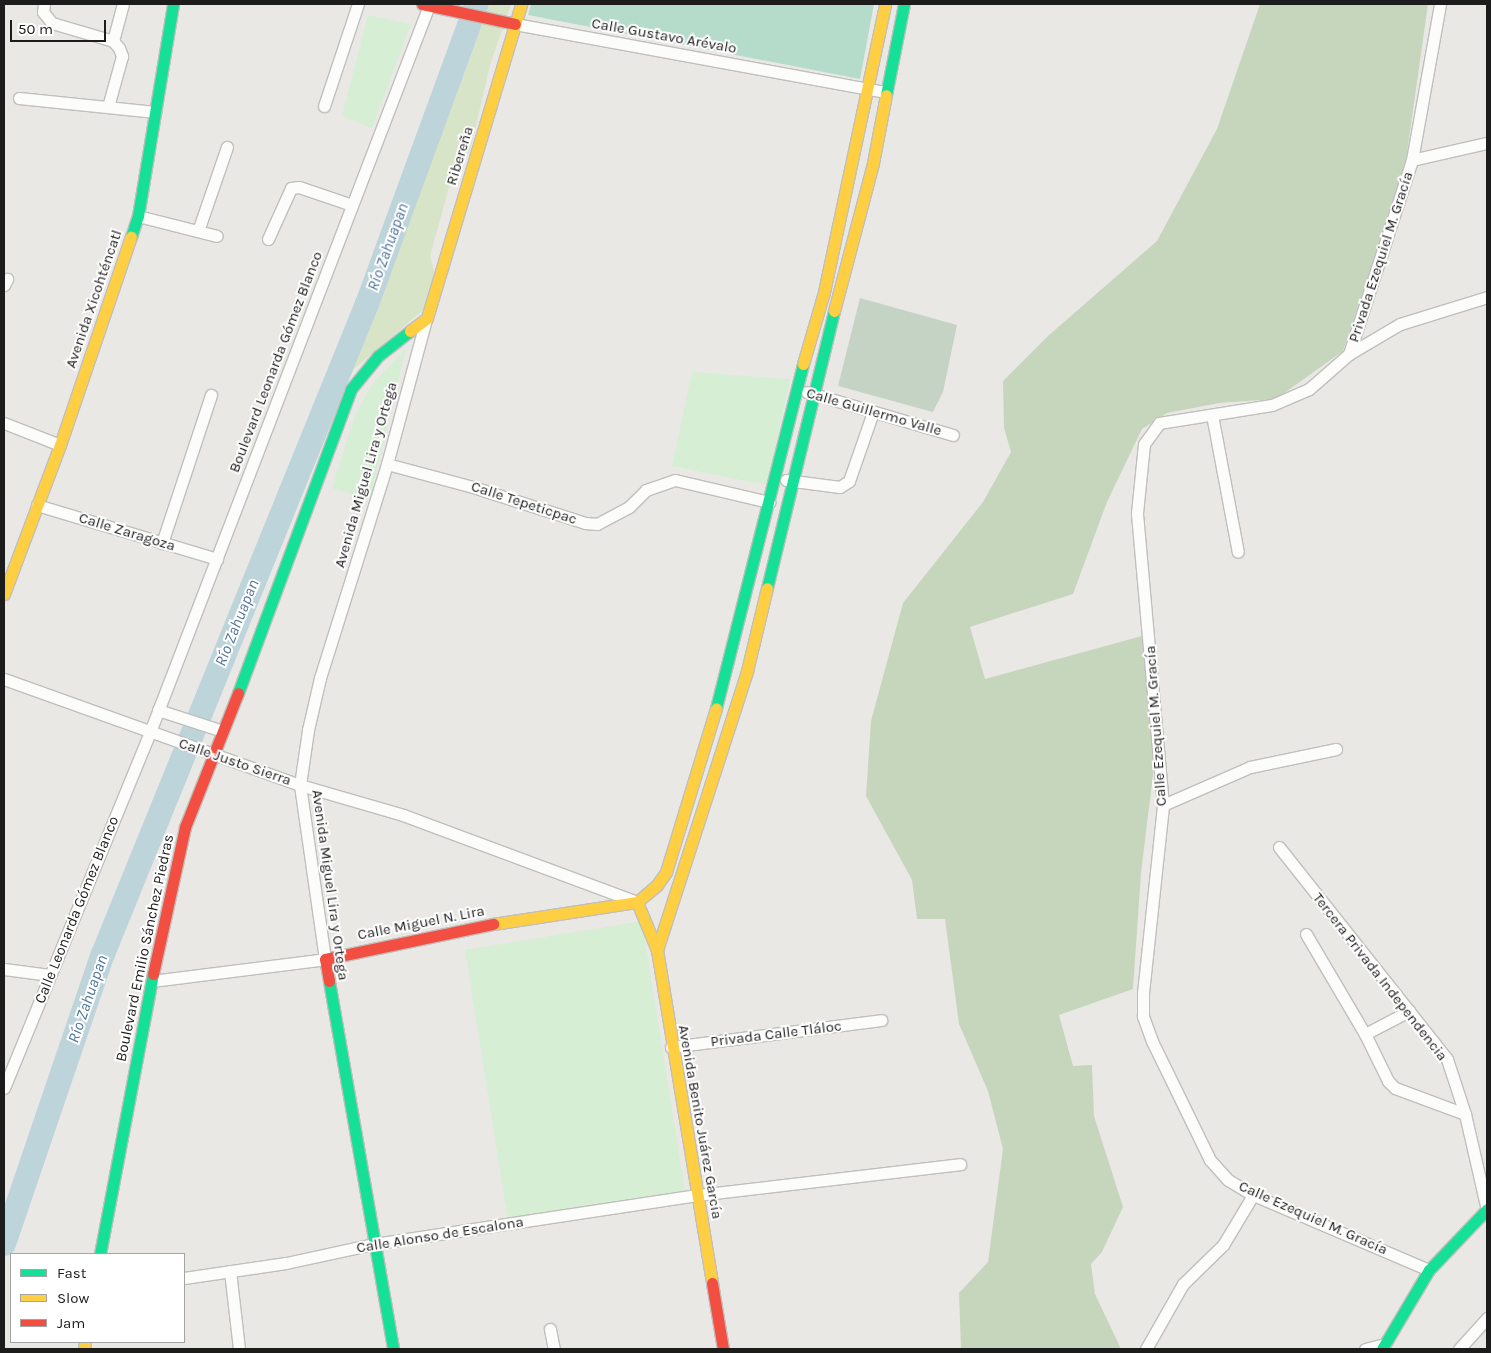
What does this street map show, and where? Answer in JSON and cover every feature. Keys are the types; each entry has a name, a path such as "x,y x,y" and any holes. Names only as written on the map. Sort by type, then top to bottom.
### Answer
{"main road":[{"name":"Avenida Xicohténcatl","path":"4,594 60,445 138,216 173,4"},
{"name":"Ribereña","path":"427,318 522,4"},
{"path":"637,902 657,885 666,872 729,667 796,389 824,292 885,4"},
{"path":"657,950 747,671 813,394 873,163 904,4"},
{"name":"Calle Gustavo Arévalo","path":"430,5 515,24"},
{"name":"Boulevard Emilio Sánchez Piedras","path":"100,1253 171,882 185,827 215,756 352,389 378,356 427,318"},
{"path":"729,667 747,671"},
{"name":"Avenida Benito Juárez García","path":"637,902 657,950 671,1047 723,1349"},
{"name":"Calle Miguel N. Lira","path":"325,959 451,930 637,902"},
{"name":"Avenida Miguel Lira y Ortega","path":"325,959 373,1244 393,1349"},
{"path":"1384,1347 1429,1270 1456,1238 1487,1210"}],"street":[{"path":"44,4 43,12 52,23 113,41 122,56 108,107"},
{"path":"113,41 124,4"},
{"path":"324,106 358,4"},
{"name":"Privada Ezequiel M. Gracía","path":"1349,354 1412,160 1438,28 1440,4"},
{"name":"Boulevard Leonarda Gómez Blanco","path":"150,732 430,5"},
{"name":"Calle Gustavo Arévalo","path":"515,24 886,92"},
{"path":"19,98 155,112"},
{"path":"1412,160 1487,143"},
{"path":"198,231 227,147"},
{"path":"268,239 291,188 299,187 352,205"},
{"path":"138,216 217,236"},
{"name":"Calle Ezequiel M. Gracía","path":"1429,1270 1253,1195 1228,1180 1210,1160 1143,1016 1163,805 1138,513 1144,444 1159,423 1280,402 1309,389 1349,354 1400,324 1487,297"},
{"name":"Avenida Miguel Lira y Ortega","path":"325,959 300,785 320,678 387,464 427,318"},
{"name":"Calle Guillermo Valle","path":"796,389 952,435"},
{"path":"162,543 210,395"},
{"path":"774,478 840,487 849,481 873,412"},
{"path":"1212,415 1238,552"},
{"path":"4,423 60,445"},
{"name":"Calle Tepeticpac","path":"387,464 473,487 585,523 597,524 629,506 646,490 675,480 769,502"},
{"name":"Calle Zaragoza","path":"37,505 217,559"},
{"name":"Calle Justo Sierra","path":"4,679 215,756 300,785 402,815 637,902"},
{"path":"158,710 223,731"},
{"name":"Calle Leonarda Gómez Blanco","path":"4,1088 150,732"},
{"path":"1163,805 1250,767 1336,749"},
{"name":"Tercera Privada Independencia","path":"1280,848 1447,1059 1465,1114 1487,1210"},
{"path":"1306,934 1365,1034 1382,1071 1395,1088 1465,1114"},
{"name":"Calle Miguel N. Lira","path":"152,981 325,959"},
{"path":"4,969 50,975"},
{"path":"1365,1034 1409,1011"},
{"name":"Privada Calle Tláloc","path":"671,1047 881,1020"},
{"name":"Calle Alonso de Escalona","path":"185,1278 286,1263 373,1244 698,1196 960,1164"},
{"path":"1146,1349 1183,1284 1223,1245 1253,1195"},
{"path":"230,1271 239,1349"},
{"path":"1459,1349 1487,1318"},
{"path":"550,1328 554,1349"},
{"path":"1365,1349 1384,1347"}],"green space":[{"path":"490,4 511,4 490,65 470,152 452,177 430,256 435,274 428,306 353,370"},
{"path":"531,4 874,4 860,79 528,15"},
{"path":"1260,4 1428,4 1405,167 1343,351 1276,399 1219,403 1167,413 1142,429 1107,502 1073,594 970,627 985,679 1142,636 1154,767 1141,873 1133,989 1059,1015 1073,1066 1092,1065 1094,1116 1123,1207 1102,1252 1091,1264 1095,1294 1121,1349 961,1349 959,1293 988,1262 1003,1149 988,1091 959,1024 945,919 917,919 912,880 866,796 871,721 903,603 983,502 1011,452 1004,428 1003,381 1048,336 1157,241 1217,129"},
{"path":"368,15 411,24 372,128 342,116"},
{"path":"860,298 957,325 943,392 933,412 838,386"},
{"path":"406,348 370,499 332,488 355,415 371,386"},
{"path":"692,372 790,379 767,485 672,466"},
{"path":"642,921 685,1191 508,1220 465,950"}],"waterway":[{"name":"Río Zahuapan","path":"4,1244 103,954 367,304 477,4"}],"traffic: fast":[{"path":"131,237 138,216 173,4"},
{"path":"886,95 904,4"},
{"path":"767,588 834,311"},
{"path":"238,693 351,389 378,356 410,331"},
{"path":"716,708 803,364"},
{"path":"100,1253 153,974"},
{"path":"329,981 393,1349"},
{"path":"1382,1349 1429,1270 1487,1209"}],"traffic: slow":[{"path":"410,331 427,318 521,4"},
{"path":"803,364 824,292 885,4"},
{"path":"834,311 873,163 886,95"},
{"path":"4,594 60,445 131,237"},
{"path":"657,950 747,671 767,588"},
{"path":"637,902 657,885 666,872 716,708"},
{"path":"637,902 657,950 712,1283"},
{"path":"493,924 637,902"},
{"path":"84,1349 85,1343"}],"traffic: jam":[{"path":"422,4 515,24"},
{"path":"153,974 185,827 238,693"},
{"path":"329,981 325,959 493,924"},
{"path":"712,1283 723,1349"}]}
